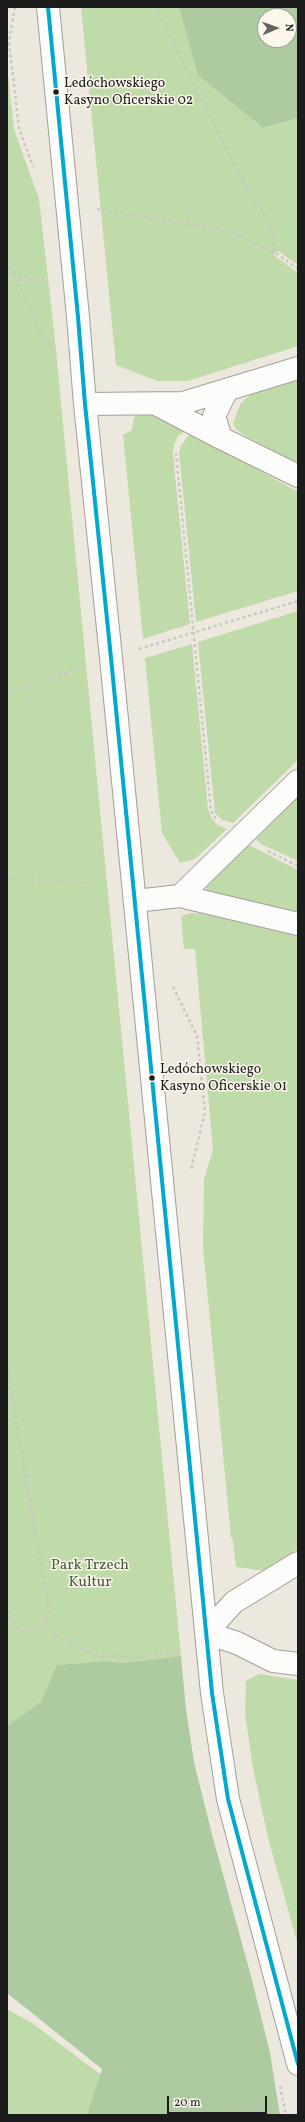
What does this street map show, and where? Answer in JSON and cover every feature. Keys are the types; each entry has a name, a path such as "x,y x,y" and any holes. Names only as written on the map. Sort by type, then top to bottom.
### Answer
{"street":[{"path":"48,7 78,309 85,404 206,1633 228,1799 298,2064"},
{"path":"85,404 183,404 298,368"},
{"path":"221,438 214,416 227,390"},
{"path":"154,403 298,476"},
{"path":"180,896 298,781"},
{"path":"135,900 180,896 298,924"},
{"path":"206,1633 234,1602 298,1562"},
{"path":"206,1633 237,1643 273,1661 298,1664"}],"path":[{"path":"15,7 9,42 19,128 34,172"},
{"path":"156,7 239,174 271,226 276,253"},
{"path":"7,64 12,65"},
{"path":"95,209 226,230 276,253 298,269"},
{"path":"7,262 38,328 49,347 54,350"},
{"path":"13,274 52,286"},
{"path":"176,453 211,811 217,821 222,824"},
{"path":"133,651 298,601"},
{"path":"7,693 89,665"},
{"path":"265,850 298,866"},
{"path":"7,879 112,883"},
{"path":"7,1368 49,1612 42,1627"},
{"path":"7,1604 9,1615 18,1628 30,1630 42,1627 94,1655 136,1658 184,1650"}],"green space":[{"path":"81,7 179,7 199,75 263,128 298,118 298,265 278,251 274,255 298,273 298,346 188,381 157,381 116,365"},
{"path":"179,7 298,7 298,118 263,128 198,75"},
{"name":"Park Trzech Kultur","path":"7,66 14,129 39,199 55,340 181,1656 122,1663 103,1661 58,1665 42,1702 7,1726"},
{"path":"298,380 298,464 242,434 236,429 233,423 241,403 250,395"},
{"path":"149,413 165,418 187,430 178,436 174,445 173,454 190,624 143,639 123,435 132,430 134,417"},
{"path":"193,433 298,492 298,591 196,622 179,453 181,446 187,437"},
{"path":"298,611 298,760 233,823 222,820 215,813 198,642"},
{"path":"192,644 208,809 212,819 218,825 227,829 195,859 180,863 162,833 145,658"},
{"path":"298,797 298,861 261,844 256,839"},
{"path":"249,845 298,870 298,914 209,893 206,891 206,886"},
{"path":"190,913 209,914 298,935 298,1548 266,1571 236,1567 233,1540 231,1537 203,1248 204,1179 213,1150 195,949 184,949 181,916"},
{"path":"181,1656 186,1709 194,1762 270,2053 280,2115 87,2115 102,2069 7,1993 7,1726 41,1702 57,1665 103,1661 122,1663"},
{"path":"259,1674 298,1680 298,1945 268,1838 253,1768 245,1714 246,1681"},
{"path":"7,2009 32,2023 116,2086 128,2115 7,2115"}],"transit line":[{"path":"48,7 85,404 212,1693 228,1799 298,2064"}],"place":[{"name":"Ledóchowskiego Kasyno Oficerskie 02","path":"56,92"},
{"name":"Ledóchowskiego Kasyno Oficerskie 01","path":"152,1078"}]}
